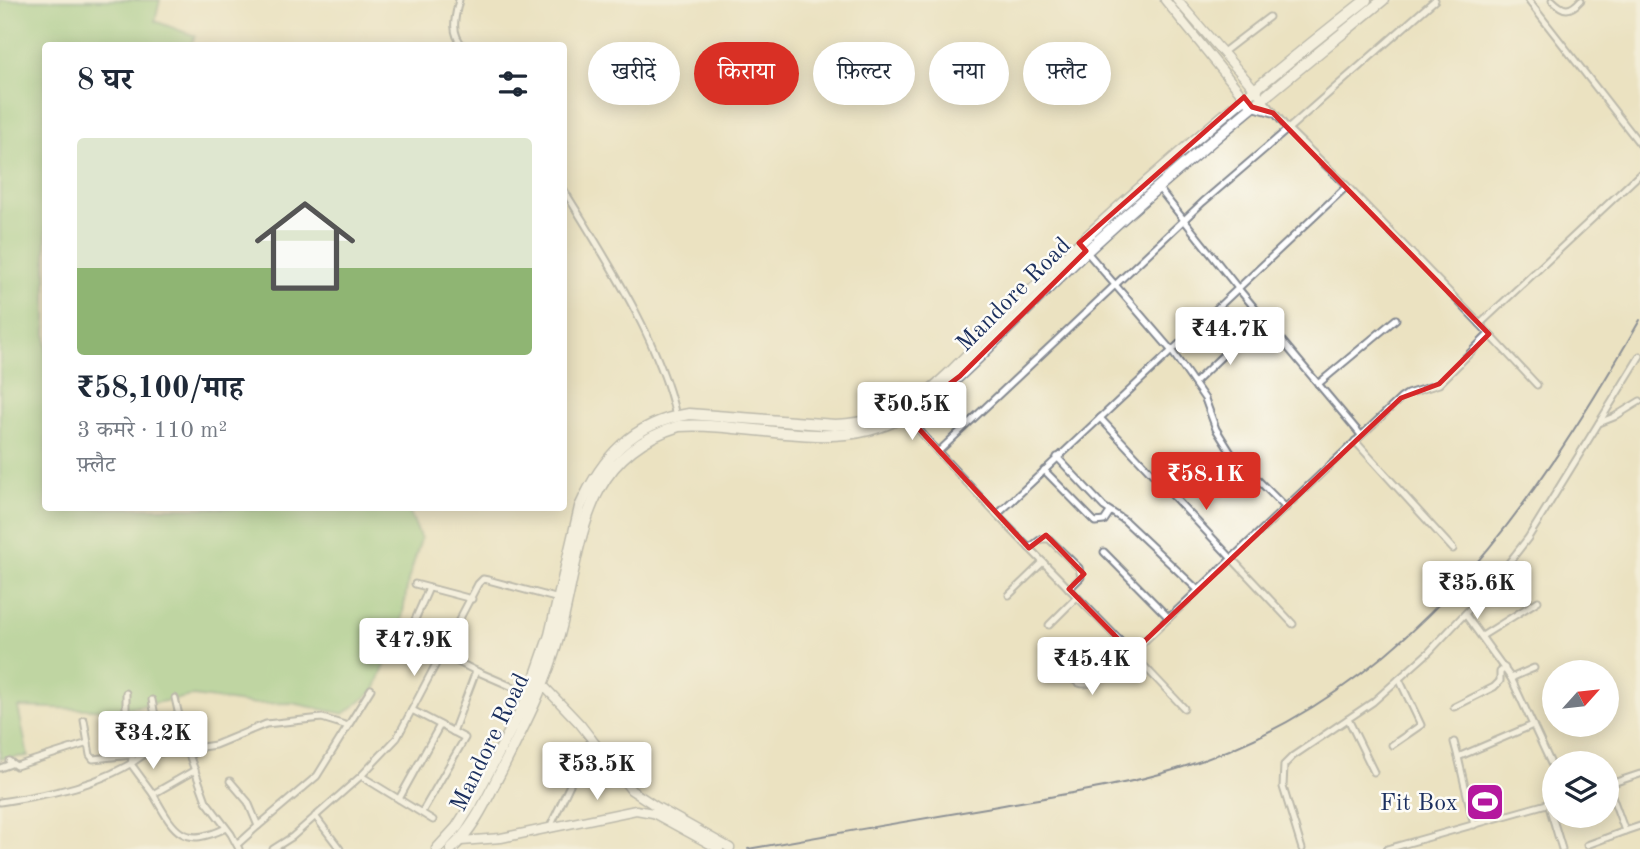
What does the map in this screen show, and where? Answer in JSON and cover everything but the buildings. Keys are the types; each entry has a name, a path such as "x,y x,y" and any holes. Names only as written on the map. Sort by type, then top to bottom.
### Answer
{"highway":[{"name":"Mandore Road","path":"540,680 580,508 600,469 622,444 657,423 676,416 689,414 835,425 858,424 890,413 919,398 951,372 1254,88 1366,0"},
{"name":"Mandore Road","path":"1155,183 1383,0"},
{"name":"Mandore Road","path":"451,849 461,841 478,815 533,697 558,636 589,511 608,475 629,451 664,430 679,426 841,435 867,430 907,416 929,403 960,376 1083,247"},
{"name":"Mandore Road","path":"437,849 457,827 471,805 533,697"}],"main road":[{"path":"1165,0 1252,107"},
{"path":"1177,0 1262,99"},
{"path":"540,680 592,738 635,793 730,848"},
{"path":"461,841 501,838 622,811 647,811 719,849"}],"street":[{"path":"459,0 455,31 460,42"},
{"path":"938,452 1185,219 1435,0"},
{"path":"1528,0 1640,144"},
{"path":"1552,0 1560,9 1566,11 1581,0"},
{"path":"1222,53 1269,17"},
{"path":"1262,99 1272,113 1347,186 1537,385"},
{"path":"1252,107 1272,113"},
{"path":"1480,324 1640,174"},
{"path":"1155,183 1237,287 1361,435"},
{"path":"997,515 1347,186"},
{"path":"567,195 643,329 671,394 676,416"},
{"path":"1083,247 1171,350 1205,399 1216,429 1231,453 1286,508"},
{"path":"1318,384 1396,319"},
{"path":"1194,383 1247,332"},
{"path":"1053,660 1076,682 1090,684 1132,653 1361,435 1407,394 1438,384 1489,334"},
{"path":"1302,849 1283,787 1284,765 1399,679 1429,652 1490,587 1528,538 1640,356"},
{"path":"1599,423 1640,401"},
{"path":"907,416 997,515 1184,708"},
{"path":"1100,418 1293,624"},
{"path":"1355,441 1453,549"},
{"path":"1057,457 1110,512 1124,520 1198,590"},
{"path":"1044,470 1095,522 1104,522 1110,512"},
{"path":"1029,548 1041,539 1049,539 1079,568 1081,577 1069,589"},
{"path":"1104,552 1169,618"},
{"path":"1009,595 1043,562"},
{"path":"273,849 292,836 361,776 397,738 483,579 559,599"},
{"path":"415,584 472,599"},
{"path":"406,640 429,588"},
{"path":"1049,625 1077,597"},
{"path":"1482,636 1538,601"},
{"path":"1465,614 1511,678 1546,751"},
{"path":"442,654 533,697"},
{"path":"1454,708 1494,687 1500,681 1500,672 1505,668"},
{"path":"1511,678 1534,668"},
{"path":"453,732 476,671"},
{"path":"1392,745 1421,725 1399,679"},
{"path":"175,698 187,747 206,801 239,847 258,826 317,776 371,689"},
{"path":"126,693 126,717 133,753 131,765 153,794 177,834 191,841 202,841 226,828"},
{"path":"152,700 162,752"},
{"path":"412,710 465,738 422,812"},
{"path":"84,720 93,759 222,743 267,724 322,718 348,726"},
{"path":"1348,719 1374,772"},
{"path":"399,799 440,725"},
{"path":"1458,757 1534,726"},
{"path":"550,827 592,738"},
{"path":"1454,742 1474,825"},
{"path":"0,768 10,763 16,766 88,743"},
{"path":"0,802 75,789 131,765 145,754"},
{"path":"153,794 195,770"},
{"path":"1619,781 1640,774"},
{"path":"361,776 433,820"},
{"path":"230,781 248,802 258,826"},
{"path":"1391,848 1542,806"},
{"path":"316,816 340,849"},
{"path":"1619,816 1625,831"},
{"path":"1587,845 1640,826"},
{"path":"1557,828 1562,849"},
{"path":"1419,841 1422,848"}],"highlighted area":[{"path":"1244,97 1252,107 1273,113 1489,334 1439,384 1401,398 1132,653 1069,589 1084,574 1046,535 1029,548 907,416 960,376 1086,251 1079,243"}],"green space":[{"path":"0,0 160,0 155,21 195,36 192,42 42,42 42,511 409,511 421,539 408,581 401,625 375,690 344,714 292,703 251,704 193,696 117,710 18,707 28,756 0,759"}],"railway":[{"path":"748,849 1111,786 1155,775 1257,738 1329,697 1393,648 1451,591 1504,529 1552,463 1640,320"}],"place":[{"name":"Fit Box","path":"1485,802"}]}
